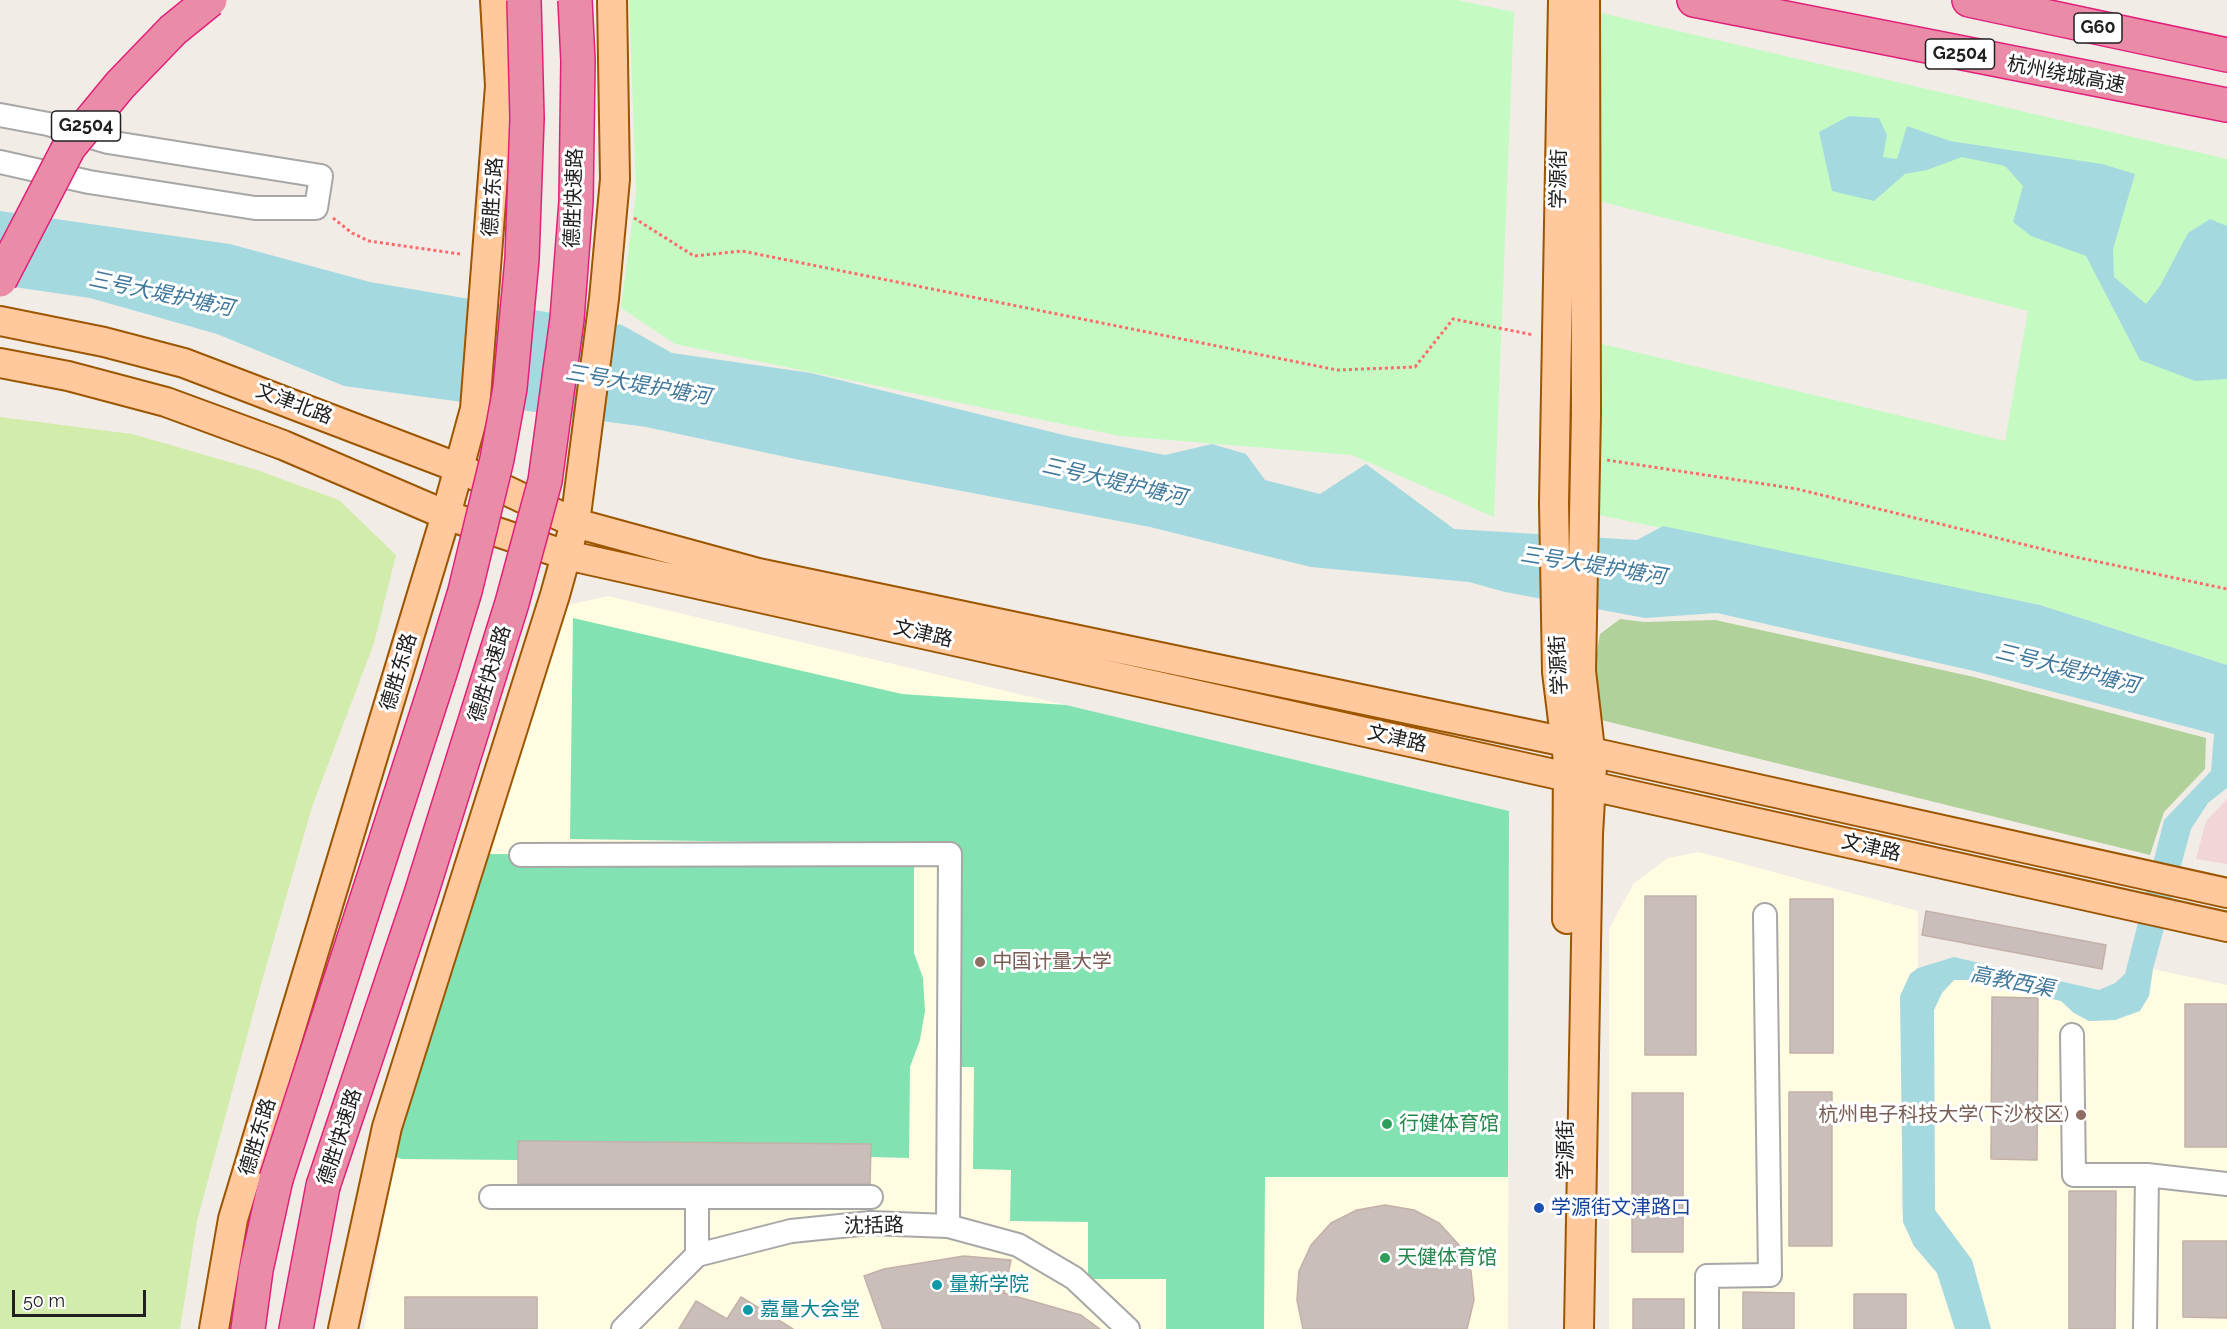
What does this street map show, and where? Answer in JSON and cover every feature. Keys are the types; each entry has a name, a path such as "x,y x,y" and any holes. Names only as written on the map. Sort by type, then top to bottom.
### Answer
{"highway":[{"name":"G2504","path":"0,280 69,147 142,61 172,30 210,0"},
{"path":"248,1329 256,1270 276,1179 440,674 465,591 497,459 510,388 522,259 527,118 524,0"},
{"name":"德胜快速路","path":"296,1329 323,1186 424,886 512,603 545,481 567,319 576,201 578,61 575,0"},
{"name":"杭州绕城高速","path":"1694,0 2227,105"},
{"name":"G60","path":"1803,0 2227,100"},
{"name":"G60","path":"1969,0 2227,55"},
{"path":"2080,0 2227,44"}],"main road":[{"name":"德胜东路","path":"214,1329 233,1220 446,515 475,409 488,267 500,87 495,0"},
{"path":"343,1329 387,1127 575,523 604,299 615,179 612,0"},
{"name":"学源街","path":"1563,0 1554,503 1557,672 1578,747"},
{"name":"学源街","path":"1565,1329 1585,459 1585,0"},
{"name":"文津北路","path":"0,321 104,342 184,363 459,468 575,523"},
{"path":"0,363 69,376 166,402 283,445 446,515 566,555"},
{"name":"文津路","path":"575,523 758,573 1578,747 2227,893"},
{"name":"文津路","path":"566,555 2227,927"},
{"name":"学源街","path":"1579,782 1588,834 1580,1329"}],"street":[{"path":"0,115 48,124 108,142 321,176 316,208 255,208 89,182 0,162"},
{"path":"521,855 950,854 948,1226"},
{"path":"1707,1329 1707,1276 1770,1275 1764,915"},
{"path":"2072,1035 2074,1175 2147,1175 2227,1184"},
{"path":"2145,1329 2147,1175"},
{"path":"491,1197 871,1197"},
{"path":"623,1329 697,1254 697,1198"},
{"name":"沈括路","path":"697,1254 791,1231 870,1223 948,1226 1018,1245 1074,1278 1128,1329"}],"path":[{"path":"613,204 694,256 742,251 1337,370 1415,367 1453,319 1556,340"},
{"path":"316,208 369,241 460,254"},
{"path":"1585,459 1797,489 2071,556 2227,589"}],"shaded area":[{"name":"中国计量大学","path":"608,596 1509,811 1508,1329 364,1329 388,1197 389,1155 556,634 568,605"},
{"path":"2227,799 2227,864 2196,859 2206,821"},
{"path":"1699,852 1918,911 1918,968 1910,975 1901,1202 1903,1222 1914,1246 1937,1273 1955,1329 1609,1329 1609,929 1634,883 1668,858"},
{"name":"杭州电子科技大学(下沙校区)","path":"2153,969 2227,985 2227,1329 1991,1329 1972,1260 1935,1210 1934,1010 1942,993 1954,980 1972,980 2061,1001 2074,1013 2089,1021 2115,1020 2149,996"}],"green space":[{"path":"629,0 1457,0 1514,12 1494,517 1352,455 1120,436 675,344 621,308 636,192"},
{"path":"1571,6 2227,159 2227,665 2040,605 1574,510 1573,337 2005,441 2028,311 1572,194"},
{"path":"0,417 132,434 257,470 339,500 396,555 374,643 312,807 260,988 197,1221 180,1329 0,1329"},
{"path":"573,618 902,694 1066,705 1509,811 1508,1177 1265,1177 1264,1329 1166,1329 1166,1279 1088,1279 1088,1222 1010,1221 1011,1170 973,1169 974,1067 949,1067 950,854 903,844 570,839"},
{"path":"1620,619 1644,622 1715,620 1974,677 2206,738 2205,769 2164,812 2150,855 1593,718 1593,674 1600,634"},
{"path":"486,854 914,856 914,953 923,978 925,1011 920,1040 910,1067 909,1158 871,1157 871,1144 518,1160 402,1159 389,1155"}],"water":[{"path":"1849,116 1879,118 1887,135 1883,157 1897,159 1907,126 1950,141 2102,164 2135,174 2113,249 2114,277 2146,304 2160,286 2188,233 2210,219 2227,226 2227,379 2195,381 2140,360 2086,256 2031,236 2013,222 2023,186 2005,166 1962,157 1927,170 1905,174 1874,201 1832,191 1819,132"},
{"path":"0,211 230,244 370,282 622,325 672,353 811,373 1072,437 1165,455 1212,444 1246,454 1265,480 1320,494 1366,464 1454,529 1637,540 1663,526 2040,605 2227,665 2227,788 2208,803 2191,829 2153,969 2149,996 2140,1011 2115,1020 2089,1021 2074,1013 2061,1001 1972,980 1954,980 1942,993 1934,1010 1935,1210 1972,1260 1991,1329 1955,1329 1937,1273 1914,1246 1903,1222 1900,996 1910,974 1918,968 1954,957 2099,990 2115,983 2125,974 2164,820 2211,771 2214,734 1974,671 1717,613 1645,618 1505,592 1469,582 1311,567 1150,527 800,460 646,427 344,386 217,334 90,298 0,285"}],"building":[{"path":"1645,896 1696,896 1696,1055 1645,1055"},
{"path":"1790,899 1833,899 1833,1053 1790,1053"},
{"path":"1926,911 2106,945 2102,969 1922,935"},
{"path":"1992,997 2038,998 2037,1160 1991,1159"},
{"path":"2185,1004 2227,1004 2227,1147 2185,1147"},
{"path":"1789,1092 1832,1092 1832,1246 1789,1246"},
{"path":"1632,1093 1683,1093 1683,1252 1632,1252"},
{"path":"518,1141 871,1144 870,1184 518,1184"},
{"path":"2069,1191 2116,1191 2115,1329 2069,1329"},
{"name":"天健体育馆","path":"1385,1205 1414,1210 1439,1223 1459,1245 1471,1271 1474,1300 1467,1329 1303,1329 1297,1300 1299,1271 1311,1245 1331,1223 1357,1210"},
{"path":"2183,1241 2227,1241 2227,1318 2183,1317"},
{"name":"量新学院","path":"964,1256 1011,1260 1004,1293 1081,1315 1100,1329 883,1329 864,1276 884,1269"},
{"path":"1743,1292 1794,1293 1794,1329 1743,1329"},
{"path":"1854,1294 1906,1294 1906,1329 1854,1329"},
{"path":"405,1297 537,1297 537,1329 405,1329"},
{"name":"嘉量大会堂","path":"741,1297 793,1329 679,1329 696,1301 727,1319"},
{"path":"1633,1299 1684,1299 1684,1329 1633,1329"}],"place":[{"name":"中国计量大学","path":"980,962"},
{"name":"杭州电子科技大学(下沙校区)","path":"2081,1115"},
{"name":"行健体育馆","path":"1387,1124"},
{"name":"学源街文津路口","path":"1539,1208"},
{"name":"天健体育馆","path":"1385,1258"},
{"name":"量新学院","path":"937,1285"},
{"name":"嘉量大会堂","path":"748,1310"}],"water label":[{"name":"三号大堤护塘河","path":"161,294"},
{"name":"三号大堤护塘河","path":"638,385"},
{"name":"三号大堤护塘河","path":"1114,482"},
{"name":"三号大堤护塘河","path":"1593,566"},
{"name":"三号大堤护塘河","path":"2067,669"},
{"name":"高教西渠","path":"2012,982"}]}
